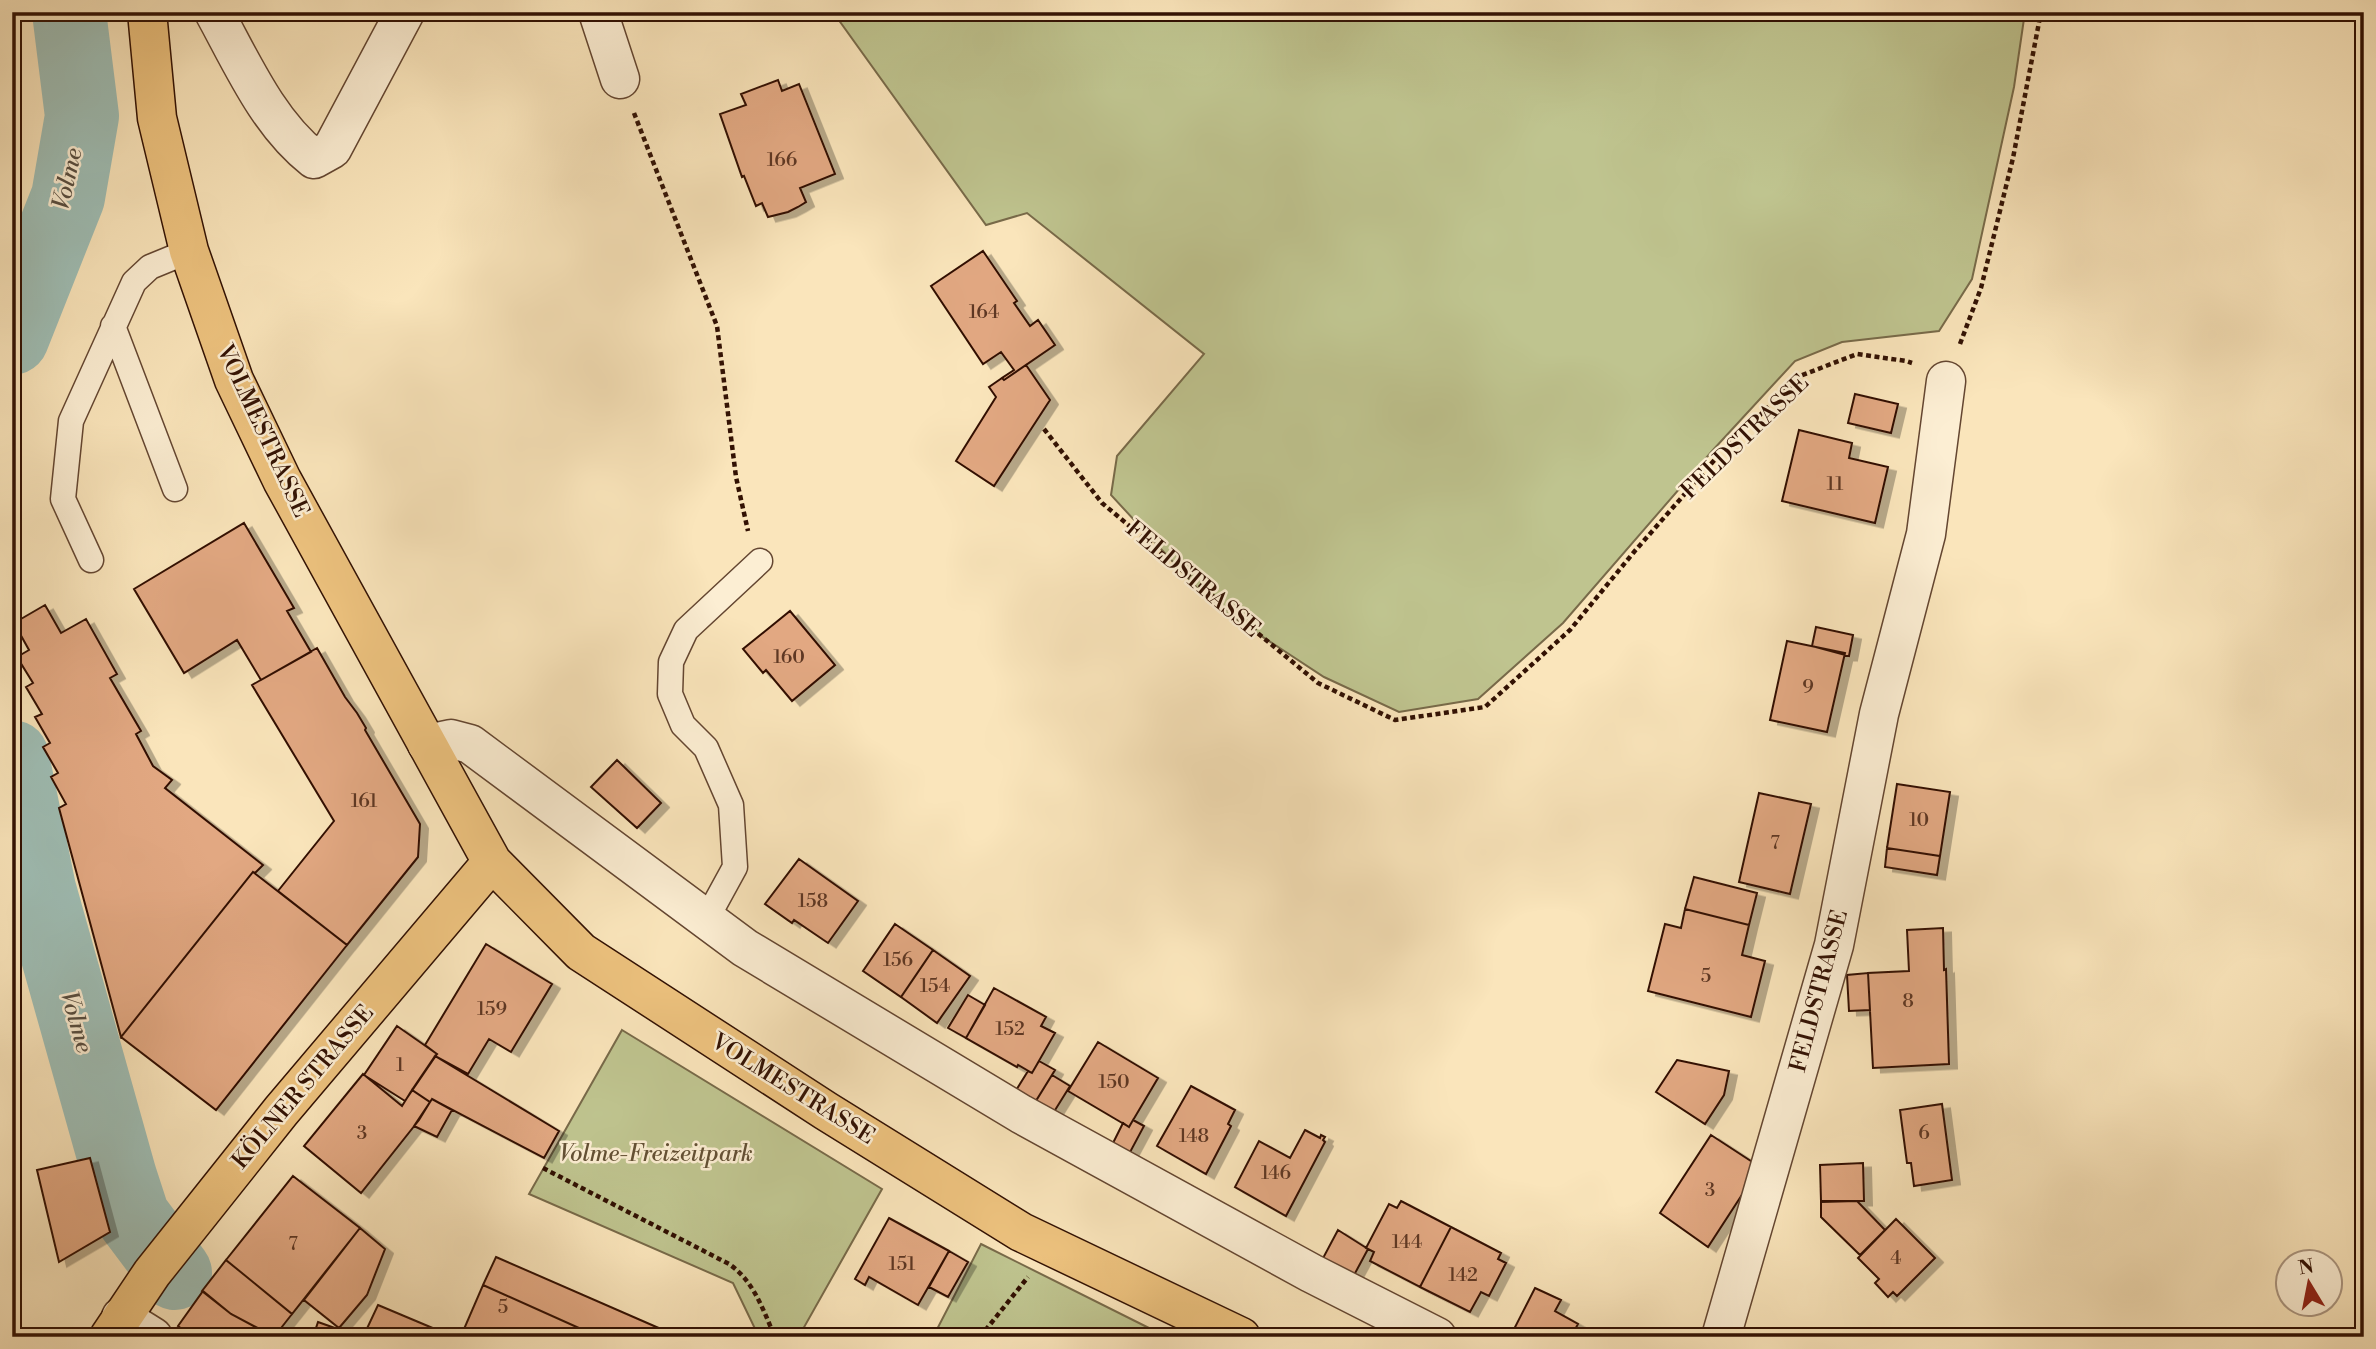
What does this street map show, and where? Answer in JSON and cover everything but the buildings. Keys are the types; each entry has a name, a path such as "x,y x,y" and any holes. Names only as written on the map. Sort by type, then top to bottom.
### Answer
{"main road":[{"name":"VOLMESTRASSE","path":"148,12 157,118 189,251 234,380 282,480 492,862 581,952 826,1111 1021,1232 1241,1337"},
{"name":"KÖLNER STRASSE","path":"115,1327 152,1273 281,1111 492,862"}],"street":[{"path":"214,12 265,103 298,147 314,159 332,149 405,12"},
{"path":"598,12 620,79"},
{"name":"FELDSTRASSE","path":"1720,1337 1834,945 1879,714 1926,534 1946,381"},
{"path":"427,744 452,739 470,744 745,948 1021,1114 1311,1273 1437,1337"},
{"name":"KÖLNER STRASSE","path":"115,1327 153,1337"}],"lane":[{"path":"91,560 63,499 71,421 134,282 150,267 189,251"},
{"path":"113,326 175,489"},
{"path":"706,920 734,867 731,805 706,748 683,725 670,694 671,662 686,630 760,561"}],"path":[{"path":"1946,381 1981,288 2012,158 2041,12"},
{"path":"620,79 717,326 744,523 760,561"},
{"name":"FELDSTRASSE","path":"1044,429 1102,503 1238,617 1318,683 1395,720 1485,707 1570,630 1718,456 1800,376 1857,354 1906,360 1946,381"},
{"path":"543,1168 742,1273 750,1282 775,1337"},
{"path":"980,1337 1053,1247"}],"green space":[{"path":"833,12 2025,12 2014,87 1972,279 1939,331 1842,342 1795,361 1713,450 1563,623 1478,699 1399,712 1324,677 1211,603 1111,495 1117,456 1204,354 1027,213 986,225"},
{"name":"Volme-Freizeitpark","path":"622,1030 882,1189 803,1329 818,1337 759,1337 733,1283 529,1194"},
{"path":"981,1244 1167,1337 933,1337"}],"waterway":[{"name":"Volme","path":"12,338 68,197 82,116 69,12"},
{"name":"Volme","path":"12,757 39,889 120,1177 133,1217 175,1273"}]}
